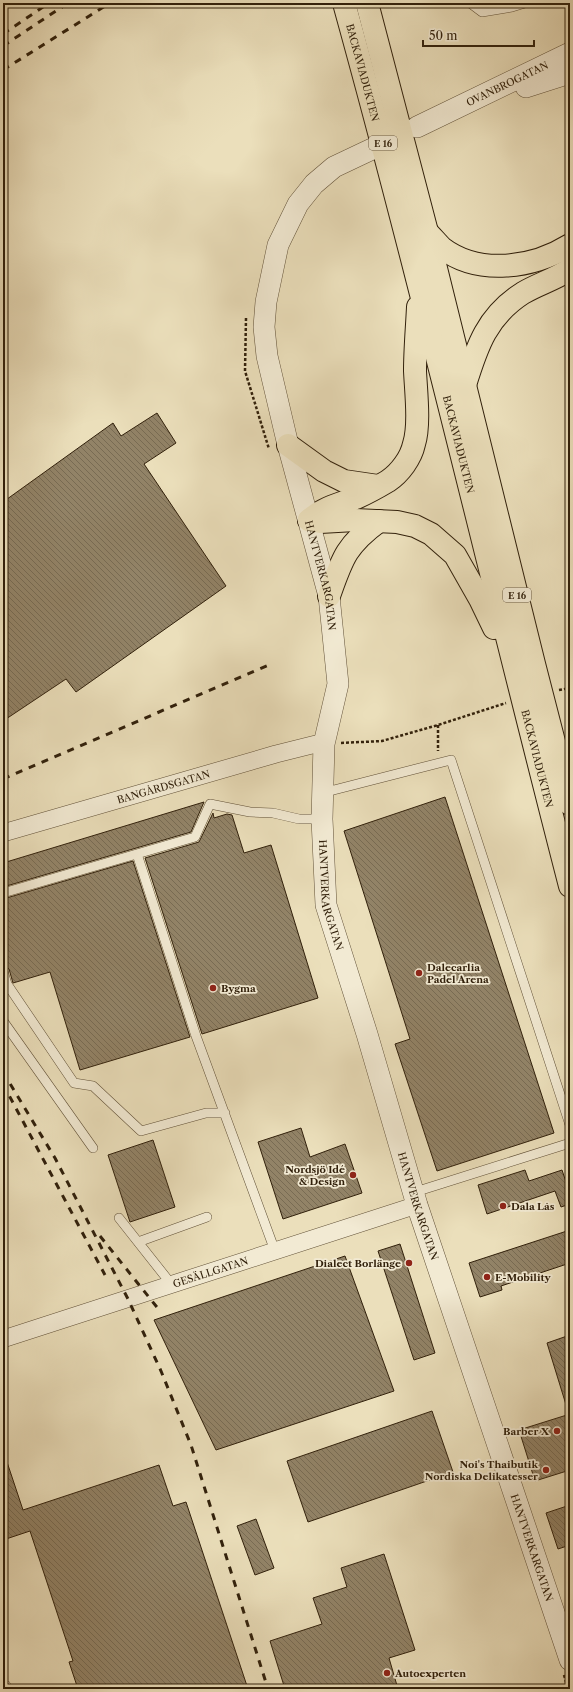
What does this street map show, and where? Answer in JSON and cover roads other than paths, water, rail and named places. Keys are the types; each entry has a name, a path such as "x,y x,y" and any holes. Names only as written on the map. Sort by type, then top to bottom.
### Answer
{"highway":[{"name":"BACKAVIADUKTEN","path":"344,3 386,152 514,669 570,886"},
{"name":"BACKAVIADUKTEN","path":"367,3 427,232 570,804"},
{"path":"427,232 442,248 460,258 492,266 512,266 532,262 552,255 570,245"},
{"path":"465,385 472,362 486,331 501,310 524,292 570,269"},
{"path":"309,520 317,513 356,497 390,480 403,467 414,446 417,434 415,362 419,284"},
{"path":"279,449 344,481 378,486"},
{"path":"309,520 397,522 415,526 431,534 455,555 480,599 514,669"},
{"path":"329,596 345,556 351,546 365,531 379,521"}],"street":[{"name":"OVANBROGATAN","path":"417,127 570,53"},
{"name":"OVANBROGATAN","path":"444,114 565,76"},
{"name":"HANTVERKARGATAN","path":"372,149 334,167 314,184 298,204 278,246 266,302 264,327 279,449 309,520 329,596 338,684 324,744 322,819 326,905 367,1034 416,1198 570,1660"},
{"name":"BANGÅRDSGATAN","path":"3,833 276,754 316,744 324,744"},
{"name":"GESÄLLGATAN","path":"3,1340 172,1286 275,1251 416,1198"}],"lane":[{"path":"470,3 482,12 525,3"},
{"path":"322,793 451,760 570,1124"},
{"path":"3,893 195,837 210,804 250,812 273,813 299,819 322,819"},
{"path":"137,854 196,1036 275,1251"},
{"path":"3,971 7,984 74,1083 93,1086 141,1132 206,1113 225,1113"},
{"path":"3,1021 94,1148"},
{"path":"416,1198 570,1143"},
{"path":"138,1242 207,1217"},
{"path":"119,1218 172,1286"}],"railway":[{"path":"3,34 49,3"},
{"path":"3,46 68,3"},
{"path":"3,70 110,3"},
{"path":"3,779 271,664"},
{"path":"3,1072 55,1158 128,1299 161,1371 191,1445 268,1689"},
{"path":"3,1084 105,1275"},
{"path":"100,1236 160,1311"}],"place":[{"name":"Dalecarlia Padel Arena","path":"419,973"},
{"name":"Bygma","path":"213,988"},
{"name":"Nordsjö Idé & Design","path":"353,1175"},
{"name":"Dala Lås","path":"503,1206"},
{"name":"Dialect Borlänge","path":"409,1263"},
{"name":"E-Mobility","path":"487,1277"},
{"name":"Barber X","path":"557,1431"},
{"name":"Noi's Thaibutik Nordiska Delikatesser","path":"546,1470"},
{"name":"Autoexperten","path":"387,1673"}]}
